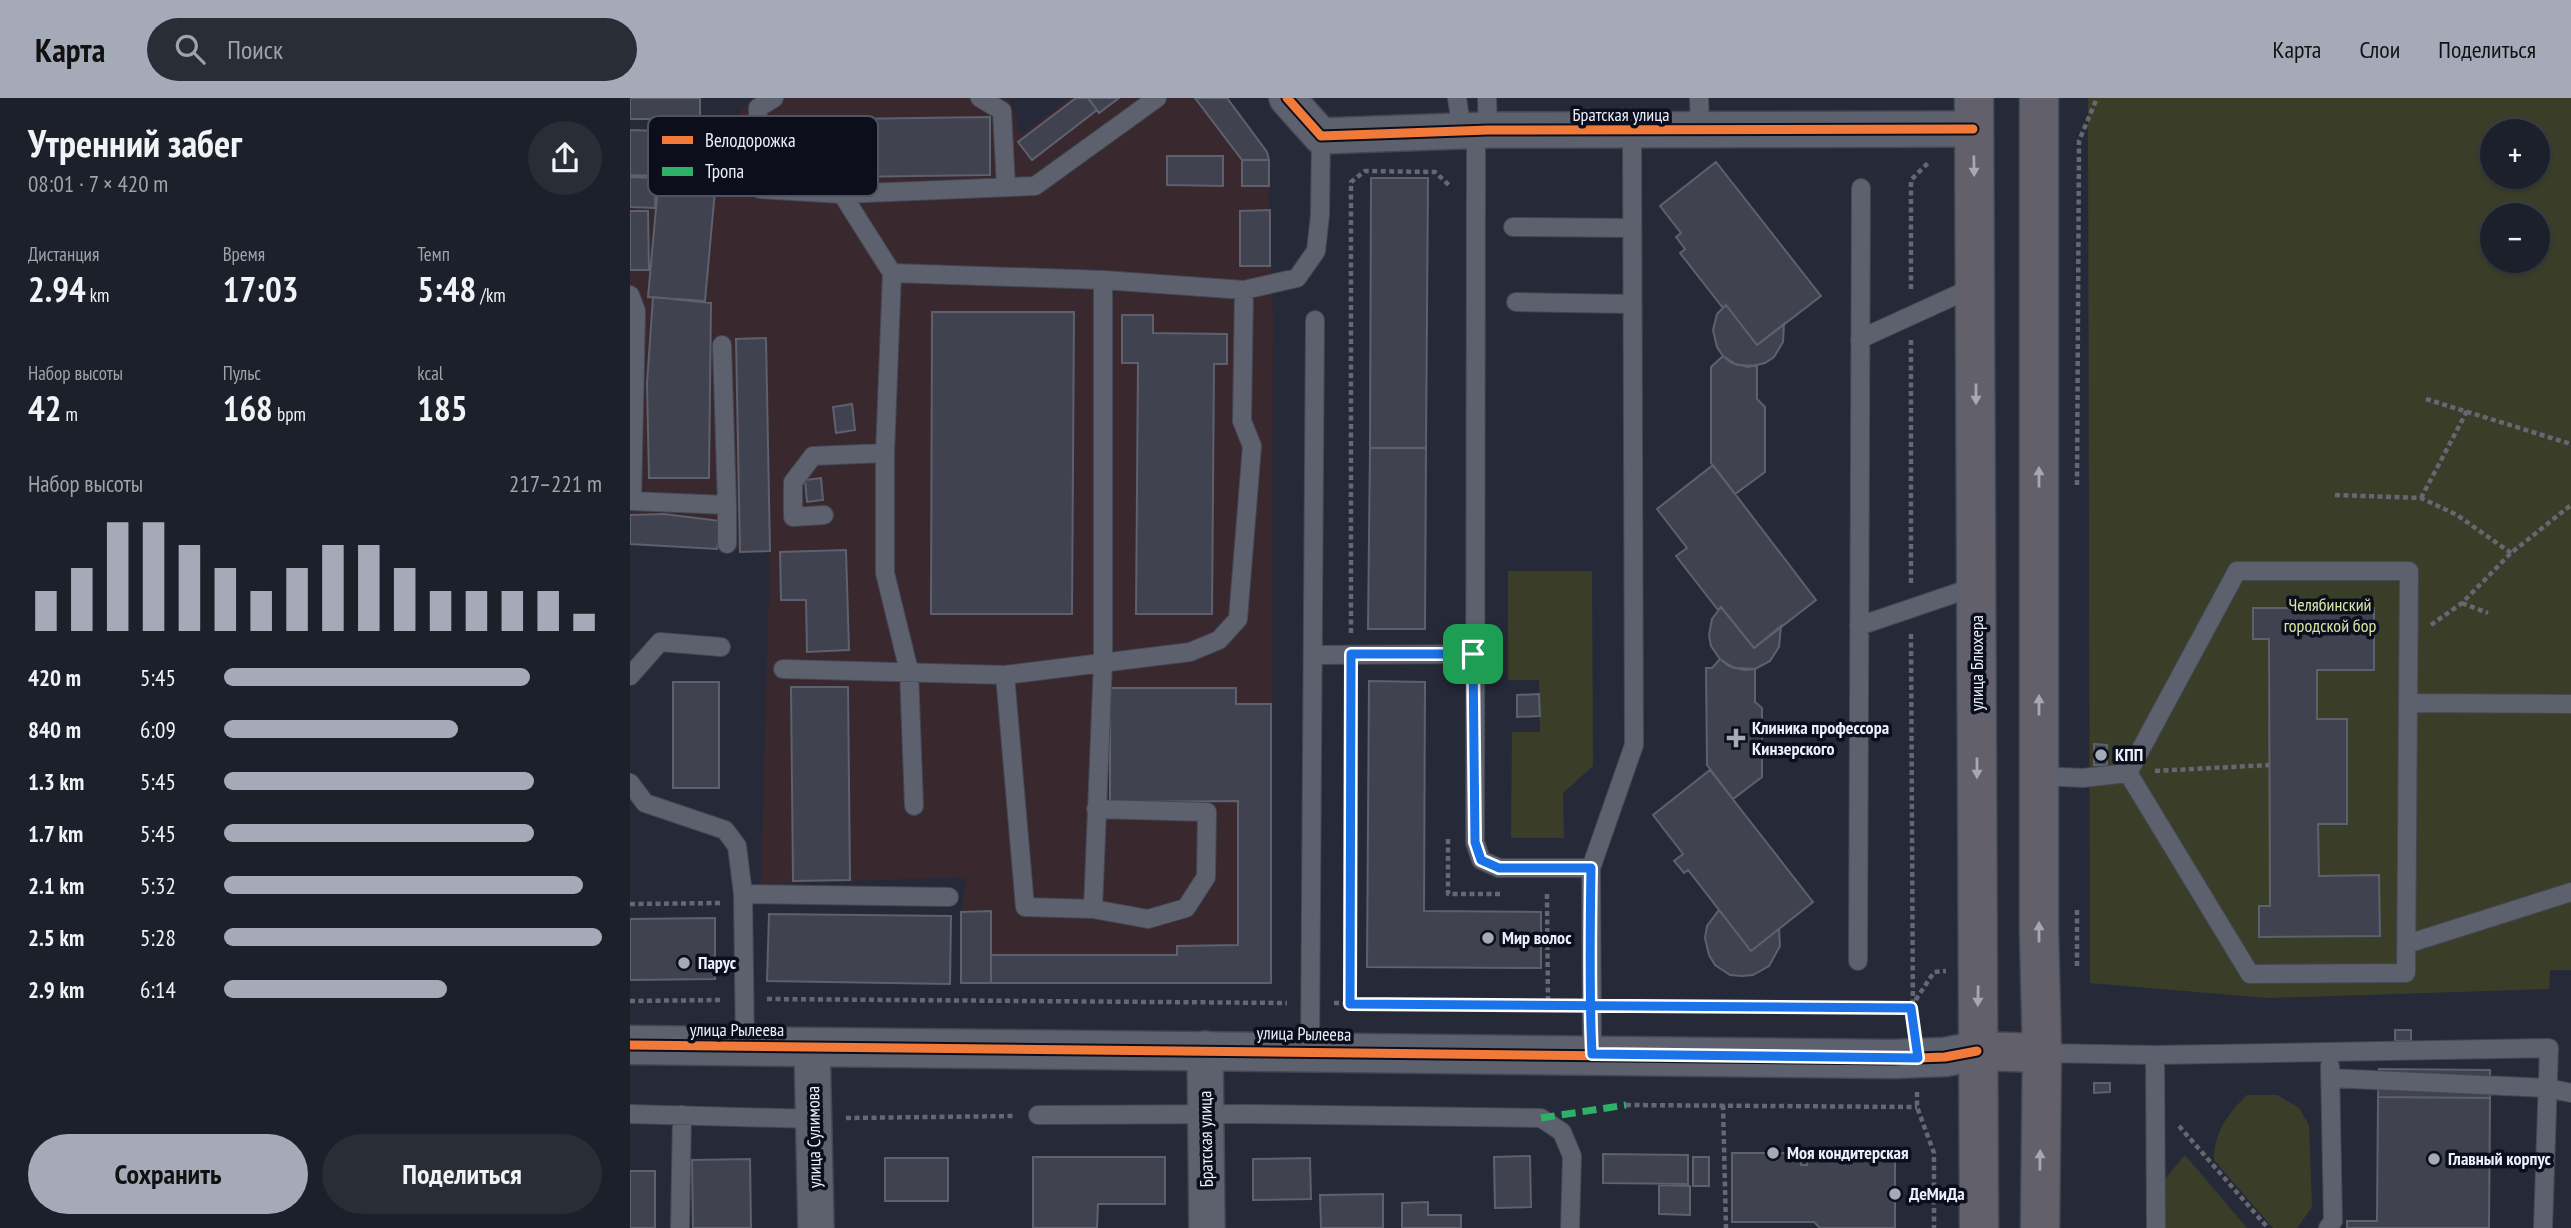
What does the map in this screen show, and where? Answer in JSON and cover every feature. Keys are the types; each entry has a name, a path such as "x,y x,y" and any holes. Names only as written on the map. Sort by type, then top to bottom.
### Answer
{"main road":[{"path":"2039,98 2039,776 2042,1053 2040,1228"},
{"name":"улица Блюхера","path":"1974,114 1979,1228"},
{"path":"1977,1051 2042,1053"}],"street":[{"path":"1287,98 1321,136"},
{"name":"Братская улица","path":"1321,136 1474,118 1632,131 1700,114 1974,114"},
{"name":"улица Рылеева","path":"630,1045 1918,1058 1977,1051"},
{"name":"улица Сулимова","path":"812,1046 816,1228"},
{"name":"Братская улица","path":"1205,1049 1207,1228"}],"lane":[{"path":"758,116 758,108 774,98"},
{"path":"980,98 1002,111 1006,187"},
{"path":"878,192 1035,186 1157,98"},
{"path":"1474,118 1475,842 1481,860 1499,868 1591,868"},
{"path":"1592,1054 1591,868 1634,745 1632,131"},
{"path":"892,273 1103,279 1244,290 1297,278 1316,251 1320,215 1321,136"},
{"path":"1858,961 1861,188"},
{"path":"843,196 892,273 885,453 885,573 909,671 914,806"},
{"path":"1513,227 1632,228"},
{"path":"1093,909 1103,662 1103,279"},
{"path":"1860,339 1976,286"},
{"path":"783,668 1005,675 1190,652 1219,640 1238,619 1252,446 1242,421 1244,290"},
{"path":"630,295 636,311 631,501 727,505"},
{"path":"1516,302 1631,304"},
{"path":"1310,1050 1315,320"},
{"path":"722,345 727,544"},
{"path":"824,515 793,517 793,482 813,456 885,453"},
{"path":"2237,571 2409,571 2406,973 2250,974 2128,773 2237,571"},
{"path":"1859,626 1978,586"},
{"path":"630,676 660,642 721,646"},
{"path":"1313,655 1473,654"},
{"path":"1005,675 1025,907 1093,909 1148,919 1186,908 1206,877 1207,813 1096,809"},
{"path":"2408,703 2571,704"},
{"path":"2039,776 2083,778 2128,773"},
{"path":"630,783 645,803 725,830 737,846 743,899 746,1046"},
{"path":"2407,944 2571,892"},
{"path":"743,899 948,897"},
{"path":"2042,1053 2155,1055 2549,1048 2543,1228"},
{"path":"2328,1228 2333,1221 2330,1052"},
{"path":"2155,1055 2156,1228"},
{"path":"2330,1078 2548,1088 2571,1093"},
{"path":"630,1114 814,1119"},
{"path":"680,1228 682,1115"},
{"path":"1038,1115 1541,1118 1562,1132 1572,1156 1570,1228"}],"path":[{"path":"1932,160 1911,180 1911,1008 1918,1058 1917,1107 1934,1153 1934,1228"},
{"path":"1350,1004 1351,182 1365,171 1435,172 1451,185 1452,192"},
{"path":"2426,399 2571,444"},
{"path":"2421,498 2467,411"},
{"path":"2335,495 2421,498 2457,515 2511,553"},
{"path":"2408,642 2462,603 2511,553 2571,505"},
{"path":"2462,603 2488,613"},
{"path":"2128,773 2269,765"},
{"path":"630,904 743,899"},
{"path":"630,1000 1911,1008"},
{"path":"2155,1100 2268,1228"},
{"path":"1626,1105 1917,1107"},
{"path":"1723,1105 1726,1228"},
{"path":"814,1119 1038,1115"}],"shaded area":[{"path":"753,98 1004,98 1010,101 1021,135 1070,98 1227,98 1267,152 1273,314 1271,983 961,983 961,912 967,877 761,884 770,552 630,544 630,130 648,131 648,196 878,196 878,116 736,116"}],"green space":[{"name":"Челябинский городской бор","path":"2088,98 2571,98 2571,970 2550,970 2549,989 2267,998 2090,983"},
{"path":"1508,571 1592,571 1593,766 1563,793 1564,838 1511,838 1512,732 1540,732 1539,680 1508,680"},
{"path":"2247,1095 2277,1095 2299,1108 2309,1125 2312,1207 2297,1228 2273,1228 2214,1160 2216,1141 2223,1124"},
{"path":"2185,1155 2247,1228 2161,1228 2160,1185"}],"building":[{"path":"630,98 700,98 700,116 648,116 648,119 630,119"},
{"path":"1076,98 1088,98 1097,110 1032,160 1018,142"},
{"path":"1088,98 1119,98 1099,113"},
{"path":"1195,98 1227,98 1267,152 1269,160 1242,160"},
{"path":"990,117 990,175 878,177 878,119"},
{"path":"630,130 648,131 648,176 630,175"},
{"path":"1167,156 1223,156 1223,186 1167,185"},
{"path":"1242,160 1269,160 1269,186 1242,186"},
{"path":"1716,162 1821,296 1757,345 1726,305 1723,308 1680,253 1685,249 1676,237 1681,233 1660,206"},
{"path":"630,177 648,178 648,196 655,196 655,208 630,207"},
{"path":"1371,178 1428,178 1426,448 1370,448"},
{"path":"657,196 714,196 705,301 648,297"},
{"path":"1270,210 1270,266 1240,266 1240,211"},
{"path":"630,211 648,211 649,270 630,270"},
{"path":"653,297 711,303 709,478 649,478 647,384"},
{"path":"1726,305 1757,345 1784,324 1783,342 1774,357 1765,363 1748,367 1732,363 1723,356 1717,347 1713,330 1717,314"},
{"path":"932,312 1074,312 1072,614 931,614"},
{"path":"1122,315 1153,315 1153,333 1227,334 1227,364 1214,364 1212,614 1136,614 1138,363 1122,363"},
{"path":"766,338 770,551 740,552 736,339"},
{"path":"1723,356 1737,365 1757,366 1757,399 1765,407 1765,472 1735,494 1711,463 1711,367"},
{"path":"852,404 855,430 836,433 833,407"},
{"path":"1370,448 1426,448 1425,629 1368,629"},
{"path":"1713,465 1816,600 1754,648 1721,607 1718,610 1676,556 1687,548 1657,509"},
{"path":"821,478 823,500 807,502 805,480"},
{"path":"664,514 721,521 717,549 630,544 630,515"},
{"path":"846,550 849,650 807,652 806,600 781,600 780,552"},
{"path":"1721,607 1754,648 1781,626 1779,647 1770,661 1755,669 1744,670 1729,666 1720,659 1711,646 1709,635 1712,619"},
{"path":"2253,608 2374,608 2374,670 2317,670 2317,719 2347,719 2347,824 2318,824 2319,876 2379,875 2380,936 2259,937 2259,906 2270,906 2269,639 2253,639"},
{"path":"1720,659 1734,668 1755,669 1755,702 1762,708 1762,777 1733,799 1707,765 1706,668 1712,668"},
{"path":"1369,681 1425,682 1424,911 1541,912 1541,968 1367,967"},
{"path":"673,682 719,682 719,788 673,788"},
{"path":"791,687 848,687 850,880 793,881"},
{"path":"1110,688 1236,688 1236,704 1271,704 1271,983 991,983 991,955 1177,955 1177,946 1238,945 1238,801 1110,802"},
{"path":"1539,694 1540,716 1517,717 1517,695"},
{"name":"КПП","path":"2094,744 2107,745 2107,765 2094,765"},
{"path":"1710,770 1813,902 1751,951 1688,870 1684,873 1674,861 1683,854 1653,815"},
{"path":"1719,910 1751,951 1779,929 1780,946 1769,966 1753,975 1742,976 1730,975 1715,965 1709,955 1705,938 1707,926"},
{"path":"991,911 991,983 961,983 961,912"},
{"path":"769,914 951,916 950,984 767,981"},
{"path":"715,918 715,979 630,980 630,919"},
{"path":"2395,1030 2411,1030 2411,1041 2395,1041"},
{"path":"2379,1069 2490,1070 2490,1098 2378,1097"},
{"path":"2094,1083 2110,1083 2110,1092 2094,1093"},
{"name":"Главный корпус","path":"2378,1097 2490,1098 2489,1228 2347,1228 2347,1221 2377,1221"},
{"path":"1732,1153 1801,1153 1801,1165 1807,1165 1807,1161 1895,1161 1895,1228 1820,1228 1814,1222 1732,1222"},
{"path":"1603,1154 1688,1155 1688,1184 1603,1183"},
{"path":"1530,1156 1531,1207 1495,1208 1494,1157"},
{"path":"1033,1157 1165,1157 1165,1204 1098,1204 1097,1228 1033,1228"},
{"path":"1693,1157 1709,1157 1709,1186 1693,1186"},
{"path":"885,1158 948,1158 948,1201 885,1201"},
{"path":"1310,1158 1311,1199 1253,1200 1253,1159"},
{"path":"750,1159 751,1228 693,1228 692,1160"},
{"path":"630,1171 655,1171 655,1228 630,1228"},
{"path":"1659,1185 1690,1186 1690,1215 1659,1214"},
{"path":"1383,1194 1383,1228 1321,1228 1320,1195"},
{"path":"1428,1202 1428,1215 1461,1215 1461,1228 1402,1228 1402,1203"}],"marked path":[{"path":"1541,1118 1626,1105"}],"cycle path":[{"path":"1287,98 1321,136 1488,130 1973,129"},
{"path":"630,1045 1892,1059 1945,1057 1977,1051"}],"place":[{"name":"Клиника профессора Кинзерского","path":"1736,738"},
{"name":"КПП","path":"2101,755"},
{"name":"Мир волос","path":"1488,938"},
{"name":"Парус","path":"684,963"},
{"name":"Моя кондитерская","path":"1773,1153"},
{"name":"Главный корпус","path":"2434,1159"},
{"name":"ДеМиДа","path":"1895,1194"}],"route":[{"path":"1473,654 1351,654 1350,1004 1590,1008 1911,1008 1918,1058 1592,1054 1590,1008 1589,980 1591,868 1499,868 1481,860 1475,842 1473,654"}]}
